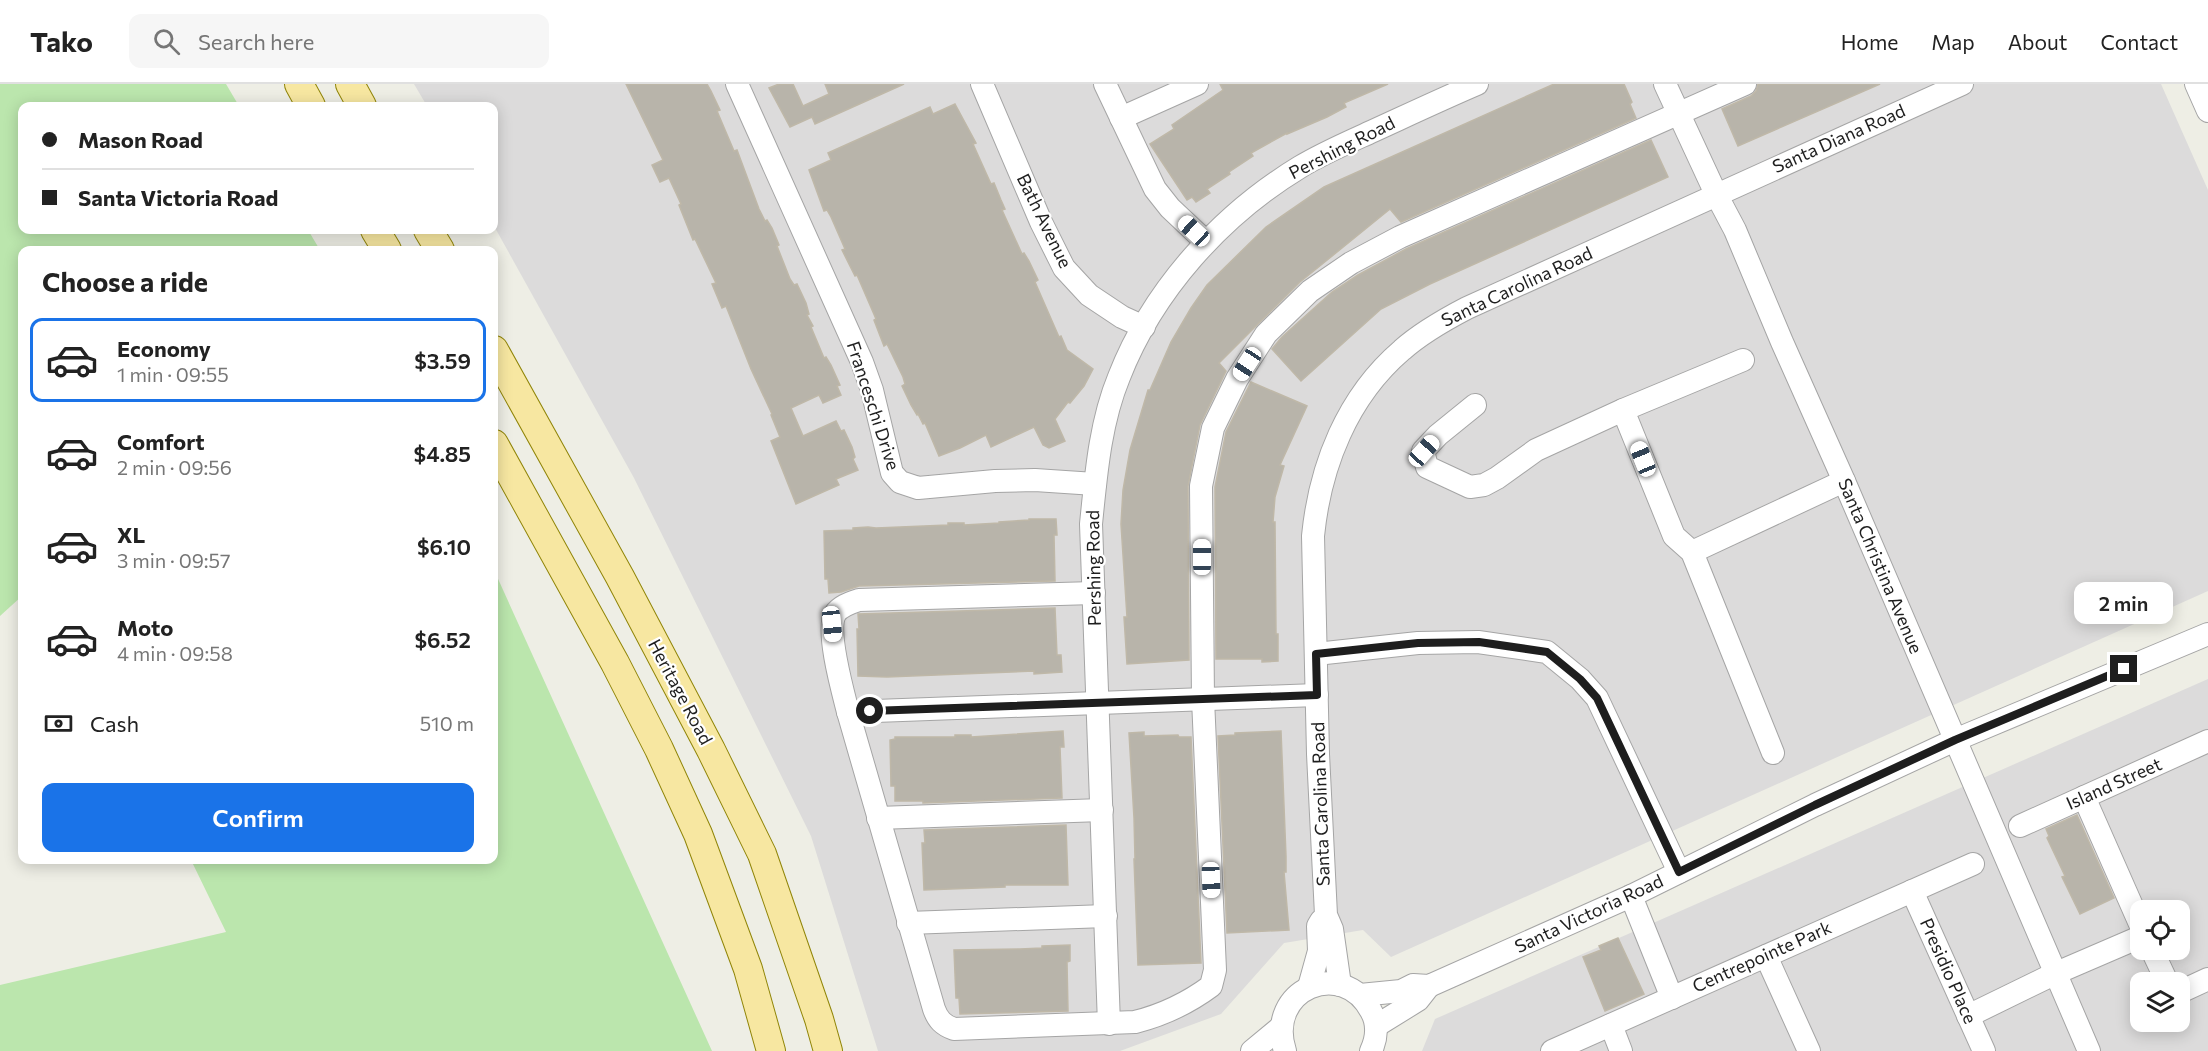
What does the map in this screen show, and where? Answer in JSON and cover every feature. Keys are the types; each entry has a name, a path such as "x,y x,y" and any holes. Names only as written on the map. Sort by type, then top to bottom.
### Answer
{"main road":[{"path":"299,84 309,102"},
{"path":"350,84 360,102"},
{"name":"Heritage Road","path":"498,357 630,597 711,750 762,854 828,1051"},
{"path":"498,451 615,663 659,749 698,834 748,969 771,1051"}],"street":[{"name":"Franceschi Drive","path":"736,84 862,362 872,390 892,474 900,482 918,488 1035,480 1095,484"},
{"name":"Bath Avenue","path":"982,84 1041,222 1064,268 1089,295 1122,317 1144,327"},
{"path":"1106,84 1155,189 1170,208 1206,242"},
{"path":"1121,118 1197,84"},
{"name":"Pershing Road","path":"1109,1024 1091,524 1105,424 1118,378 1144,327 1173,282 1206,242 1258,195 1301,166 1477,84"},
{"name":"Santa Christina Avenue","path":"1665,84 1735,230 2089,1051"},
{"path":"1094,593 859,600 845,605 836,613 832,624 837,668 848,712 934,1010 938,1019 945,1026 954,1029 1135,1022 1156,1016 1194,999 1211,986 1215,970 1203,699 1201,486 1213,428 1237,379 1266,334 1310,291 1351,263 1400,237 1745,84"},
{"name":"Santa Diana Road","path":"1716,194 1962,84"},
{"path":"2196,84 2208,111"},
{"name":"Santa Carolina Road","path":"1350,990 1326,915 1317,695 1313,536 1316,503 1335,441 1350,413 1379,373 1401,350 1420,336 1467,308 1716,194"},
{"path":"1475,405 1438,435 1424,451 1427,467 1470,487 1484,485 1497,478 1536,450 1623,410 1743,360"},
{"path":"1623,410 1674,536 1692,552 1773,753"},
{"path":"1692,552 1844,481"},
{"name":"Santa Victoria Road","path":"1309,987 1324,983 1350,990 1401,991 1413,985 1429,986 1631,896 1815,805 1955,740 2208,634"},
{"path":"1316,654 1418,643 1479,642 1547,652 1580,679 1597,698 1679,872"},
{"path":"848,712 1317,695"},
{"name":"Island Street","path":"2020,826 2208,741"},
{"path":"2084,797 2130,901"},
{"path":"878,818 1102,810"},
{"name":"Centrepointe Park","path":"1552,1051 1972,864"},
{"name":"Presidio Place","path":"1912,891 1984,1051"},
{"path":"1631,896 1672,998"},
{"path":"908,923 1106,915"},
{"name":"Santa Carolina Road","path":"1309,987 1319,951 1318,926 1326,915"},
{"path":"1968,1016 2054,974 2130,941"},
{"path":"1766,956 1809,1051"},
{"path":"2190,987 2208,979"},
{"name":"Santa Victoria Road","path":"1376,1026 1418,1000 1429,986"},
{"path":"1286,1051 1281,1027 1284,1015 1298,994 1309,987"},
{"path":"1350,990 1373,1015 1376,1038 1371,1051"},
{"path":"1611,1025 1621,1051"},
{"path":"1252,1051 1281,1027"}],"shaded area":[{"path":"414,84 2161,84 2208,190 2208,591 1391,957 1363,930 1284,943 1221,1014 1120,1051 878,1051 811,836 634,478 498,233 498,102 425,102"},
{"path":"2208,679 2208,1051 1422,1051 1435,1019"}],"green space":[{"path":"0,84 226,84 237,102 18,102 18,234 310,234 318,246 18,246 18,600 0,616"},
{"path":"498,579 712,1051 0,1051 0,985 226,932 193,864 498,864"}],"building":[{"path":"626,84 707,84 711,91 720,110 717,111 734,151 737,150 759,209 765,221 767,220 772,228 790,279 794,285 797,284 806,303 809,314 807,315 824,358 826,357 831,365 840,385 837,386 841,395 823,403 819,395 791,408 803,436 836,421 841,431 844,430 852,447 855,457 853,459 858,470 836,479 839,485 796,504 771,441 780,437 772,414 726,306 722,308 712,284 716,283 695,239 693,240 679,205 681,204 669,178 660,182 652,165 663,160"},
{"path":"779,84 793,84 803,106 829,94 825,84 904,84 815,124 812,117 790,127 769,88"},
{"path":"1220,84 1388,84 1344,103 1346,107 1287,133 1251,153 1253,156 1207,189 1210,193 1196,202 1192,197 1187,200 1150,144 1174,129 1172,125 1223,90"},
{"path":"1554,84 1624,84 1636,118 1401,222 1390,209 1300,282 1219,363 1226,371 1200,425 1188,486 1189,660 1127,664 1124,617 1127,617 1121,524 1123,490 1130,450 1148,390 1150,390 1171,342 1207,285 1266,227 1324,187"},
{"path":"1758,84 1880,84 1738,146 1722,109 1751,96"},
{"path":"955,104 976,143 973,144 991,184 994,183 1005,209 1002,210 1022,254 1024,253 1029,261 1038,280 1035,282 1059,337 1061,336 1067,350 1093,369 1084,386 1055,419 1065,441 1049,448 1043,445 1034,427 991,447 986,435 939,456 925,423 923,424 917,415 902,386 905,384 903,377 887,344 884,346 874,320 876,319 857,275 855,276 842,250 845,249 831,217 827,210 824,211 809,170 831,160 828,153 930,107 933,114"},
{"path":"1651,140 1668,177 1430,284 1381,309 1301,381 1272,349 1282,337 1332,292 1358,275 1406,249"},
{"path":"1251,382 1307,406 1280,465 1284,466 1275,497 1273,522 1275,522 1278,661 1216,659 1215,487 1226,432"},
{"path":"1029,519 1056,519 1055,581 859,586 829,593 828,579 825,579 824,531 868,527 948,525 948,523 964,523 964,525 999,523"},
{"path":"1055,608 1057,655 1061,655 1062,672 858,676 858,614"},
{"path":"1063,731 1064,747 1060,747 1062,798 923,803 923,801 895,801 895,786 891,786 890,740 895,737 971,735 971,737"},
{"path":"1281,731 1286,856 1286,872 1284,872 1289,930 1227,933 1218,736"},
{"path":"1144,732 1144,736 1191,737 1201,963 1138,965 1129,733"},
{"path":"2077,815 2114,898 2080,914 2062,877 2065,876 2047,838 2049,836 2046,829"},
{"path":"1066,825 1068,885 1005,885 1005,887 924,890 922,843 925,843 924,830"},
{"path":"1618,938 1644,994 1605,1011 1583,957 1601,950 1599,946"},
{"path":"1070,945 1070,961 1067,962 1068,1011 960,1014 959,998 956,998 954,950 1020,949"}],"route":[{"path":"870,711 1317,695 1316,654 1418,643 1479,642 1547,652 1580,679 1597,698 1679,872 1955,740 2124,669"}]}
